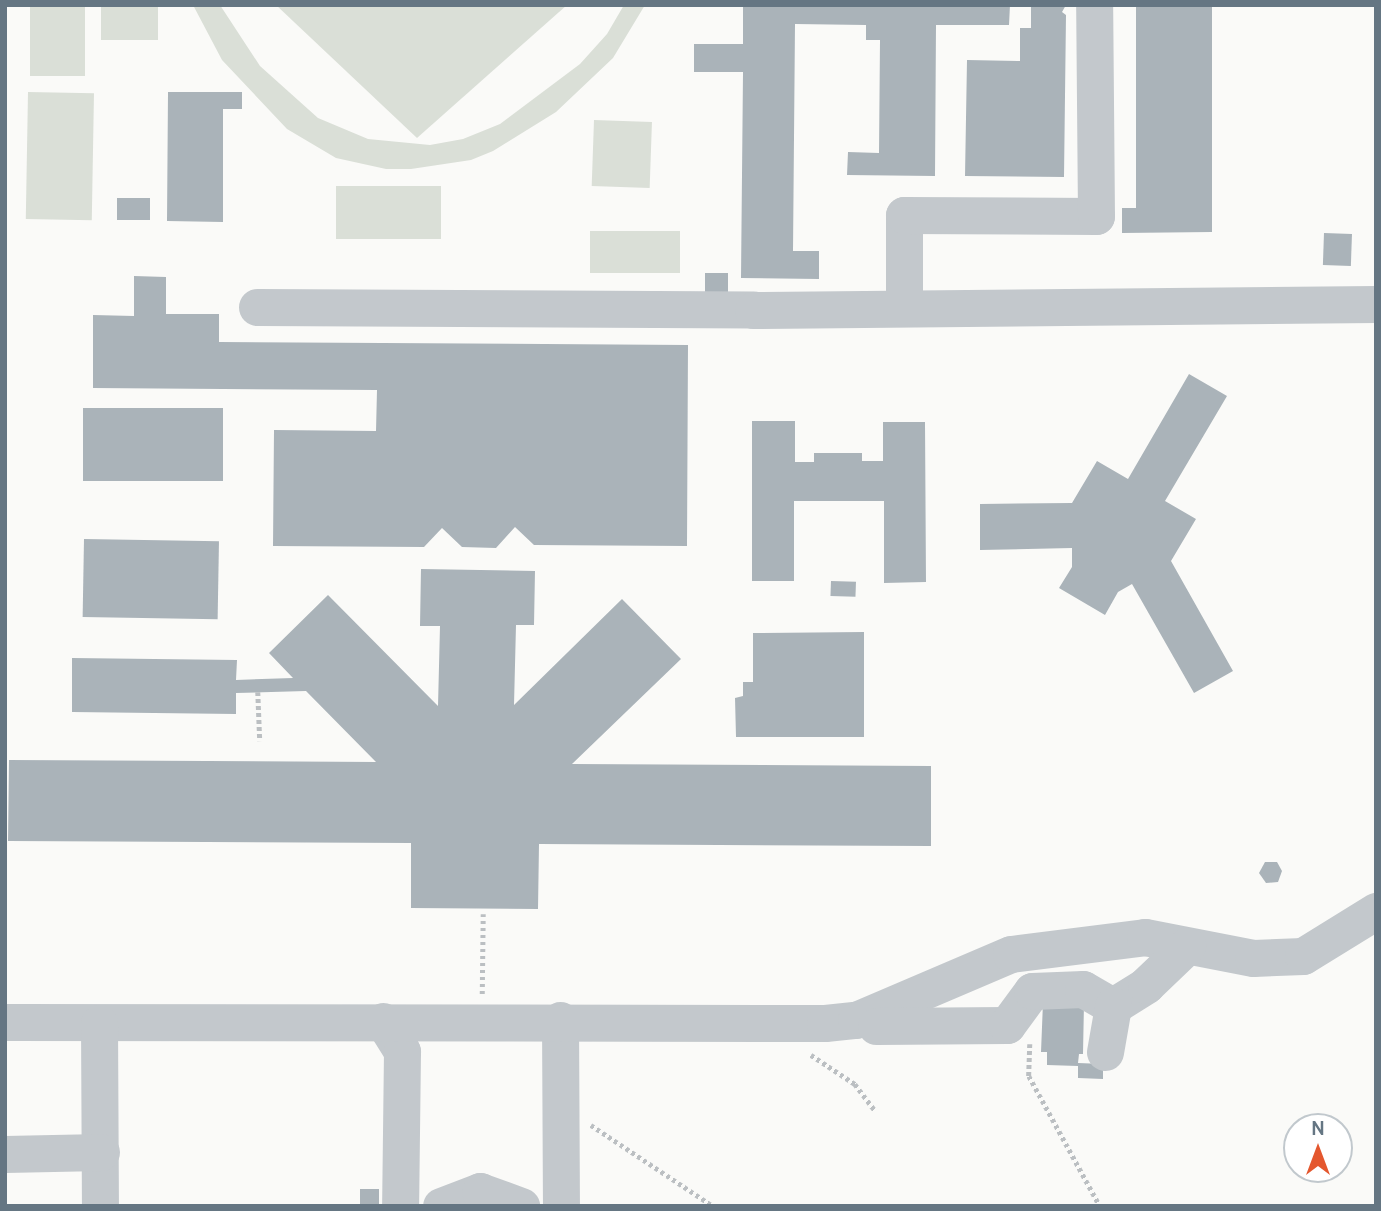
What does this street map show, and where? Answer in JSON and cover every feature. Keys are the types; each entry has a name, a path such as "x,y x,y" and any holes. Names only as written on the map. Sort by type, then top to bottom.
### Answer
{"lane":[{"path":"904,308 904,215 1096,216 1094,5"},
{"path":"257,307 904,308 1376,304"},
{"path":"5,1022 856,1020 1011,954 1145,937 1253,958 1303,956 1376,911"},
{"path":"1105,1052 1113,1006 1146,985 1187,946"},
{"path":"876,1026 1007,1025 1032,991 1083,989 1113,1006"},
{"path":"560,1020 561,1206"},
{"path":"383,1021 402,1051 400,1206"},
{"path":"99,1023 102,1152 100,1206"},
{"path":"5,1154 102,1152"},
{"path":"441,1206 480,1191 522,1206"}],"path":[{"path":"258,692 260,741"},
{"path":"482,914 482,1020"},
{"path":"1030,1040 1029,1076 1100,1206"},
{"path":"810,1053 855,1084 875,1111"},
{"path":"561,1105 713,1206"}],"shaded area":[{"path":"30,5 85,5 85,76 30,76"},
{"path":"101,5 158,5 158,40 101,40"},
{"path":"193,5 220,5 260,66 318,118 368,139 430,145 463,139 500,124 580,64 607,34 624,5 645,5 613,58 556,112 493,151 471,160 411,169 386,169 336,158 287,129 222,60"},
{"path":"276,5 567,5 417,138"},
{"path":"28,92 94,93 92,220 26,219"},
{"path":"594,120 652,122 650,188 592,186"},
{"path":"336,186 441,186 441,239 336,239"},
{"path":"590,231 680,231 680,273 590,273"}],"building":[{"path":"743,5 1010,5 1009,25 936,25 935,176 847,175 848,152 879,153 880,40 866,40 866,25 795,24 793,251 819,251 819,279 741,278 743,72 694,72 694,44 743,44"},
{"path":"1066,5 1062,12 1066,15 1064,177 965,176 967,60 1020,61 1020,28 1031,28 1031,6"},
{"path":"1136,5 1212,5 1212,232 1122,233 1122,208 1136,208"},
{"path":"168,92 242,92 242,109 223,109 223,222 167,221"},
{"path":"117,198 150,198 150,220 117,220"},
{"path":"1324,233 1352,234 1351,266 1323,265"},
{"path":"705,273 728,273 728,298 705,298"},
{"path":"134,276 166,277 166,314 219,314 219,342 688,345 687,546 534,545 515,527 496,548 462,547 442,528 424,547 273,546 274,430 376,431 377,390 93,388 93,315 134,316"},
{"path":"1189,374 1227,396 1165,501 1196,519 1171,561 1233,671 1194,693 1132,584 1118,592 1105,615 1059,588 1072,567 1072,548 980,550 980,504 1072,503 1097,461 1128,479"},
{"path":"83,408 223,408 223,481 83,481"},
{"path":"752,421 795,421 795,462 814,462 814,453 862,453 862,461 883,461 883,422 925,422 926,582 884,583 884,501 794,501 794,581 752,581"},
{"path":"84,539 219,541 218,619 83,617"},
{"path":"421,569 535,571 534,625 516,625 514,705 622,599 681,659 572,764 931,766 931,846 539,844 538,909 411,908 411,843 8,841 9,760 376,762 306,691 236,693 236,714 72,712 72,658 237,660 236,680 293,678 269,653 328,595 438,706 440,626 420,626"},
{"path":"831,581 856,582 855,597 830,596"},
{"path":"864,632 864,737 736,737 735,698 743,696 743,682 753,682 753,633"},
{"path":"1265,862 1277,862 1282,871 1278,882 1266,883 1259,873"},
{"path":"1043,1002 1084,1003 1083,1054 1079,1054 1078,1063 1103,1064 1103,1079 1078,1078 1078,1066 1047,1065 1047,1052 1041,1052"},
{"path":"360,1189 379,1189 379,1206 360,1206"}]}
